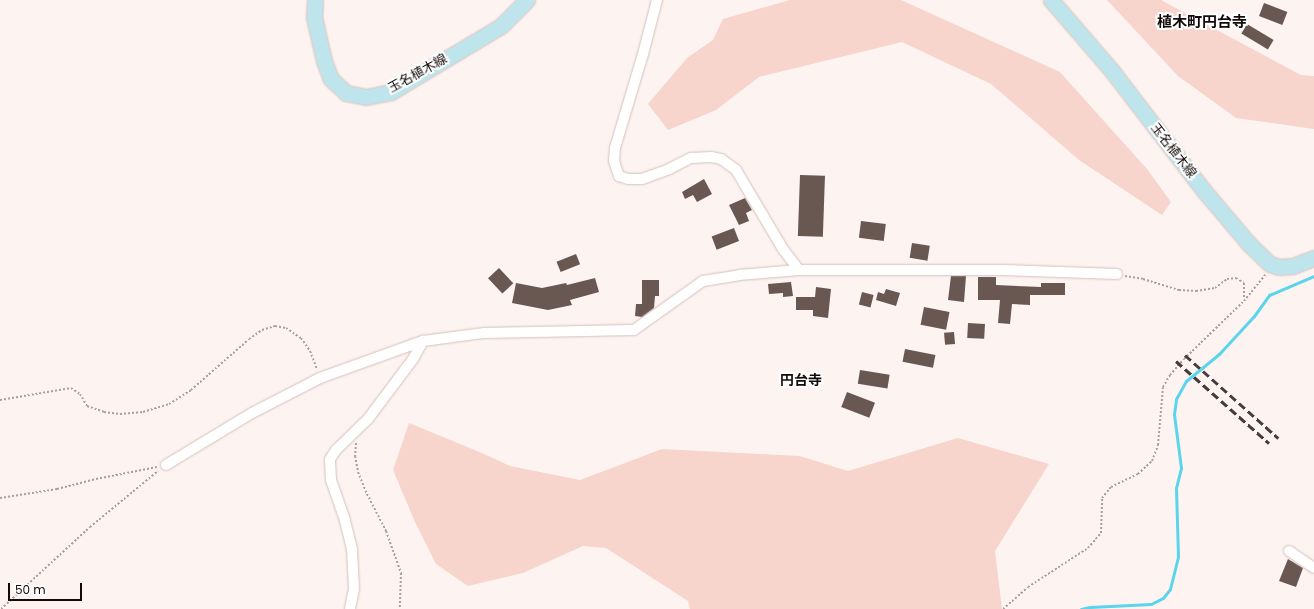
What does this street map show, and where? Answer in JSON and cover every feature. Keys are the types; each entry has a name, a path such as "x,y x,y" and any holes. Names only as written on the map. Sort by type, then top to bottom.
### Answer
{"main road":[{"name":"玉名植木線","path":"315,0 314,17 324,61 331,79 346,93 366,97 391,92 501,26 526,0"},
{"name":"玉名植木線","path":"1050,0 1112,71 1172,150 1249,244 1270,264"},
{"path":"1270,264 1279,267 1293,266 1314,258"}],"street":[{"path":"657,0 644,54 615,148 614,161 619,176 628,179 642,179 669,169 691,158 711,157 721,159 736,170 783,248 799,270"},
{"path":"166,465 252,413 320,378 423,342 484,333 634,330 703,281 739,275 799,270 1003,270 1116,274"},
{"path":"350,609 354,588 352,549 345,520 330,480 330,459 336,450 368,419 413,359 423,342"},
{"path":"1289,552 1314,568"}],"path":[{"path":"1003,609 1028,587 1088,548 1101,533 1102,498 1110,487 1138,474 1152,461 1158,445 1163,387 1170,375 1184,359 1244,301 1266,276 1270,264"},
{"path":"1116,274 1143,279 1179,290 1196,291 1215,288 1227,279 1236,278 1244,283 1244,301"},
{"path":"0,400 71,388 80,394 87,406 104,412 120,414 143,412 169,404 191,390 248,339 262,330 275,326 286,328 301,338 310,351 320,378"},
{"path":"358,430 355,456 358,472 397,559 401,573 400,609"},
{"path":"0,498 57,489 102,477 166,465"},
{"path":"1,609 90,527 166,465"}],"shaded area":[{"path":"790,0 901,0 1060,72 1147,169 1171,202 1162,215 1079,160 991,84 902,42 759,77 716,110 668,130 648,104 687,58 713,40 723,19"},
{"path":"1107,0 1161,0 1301,75 1314,76 1314,129 1236,118 1178,76"},
{"path":"409,423 510,466 580,480 662,449 800,456 848,471 958,438 1049,464 995,551 1002,609 690,609 688,601 606,548 583,546 523,573 468,586 436,564 415,522 393,470"}],"building":[{"path":"1264,3 1287,12 1282,25 1259,16"},
{"path":"1247,24 1274,40 1268,49 1241,33"},
{"path":"800,175 825,176 823,237 798,236"},
{"path":"704,179 712,194 697,202 693,195 685,199 682,192"},
{"path":"745,198 752,210 746,213 749,221 739,225 729,205"},
{"path":"861,221 886,224 884,241 859,238"},
{"path":"734,228 739,241 717,250 712,237"},
{"path":"912,243 930,246 927,261 910,258"},
{"path":"576,254 580,264 561,272 557,262"},
{"path":"499,268 513,283 502,294 488,278"},
{"path":"951,276 966,276 964,302 948,300"},
{"path":"978,277 996,277 996,285 1041,287 1041,283 1065,283 1065,295 1030,295 1030,305 1012,304 1010,324 998,323 1000,300 978,300"},
{"path":"595,278 599,292 570,300 572,305 548,310 512,303 516,283 542,288 566,283 567,285"},
{"path":"642,280 659,280 659,296 655,296 654,308 642,317 635,316 636,304 642,304"},
{"path":"791,282 793,296 783,297 783,293 769,294 768,284"},
{"path":"816,287 831,289 828,318 813,316 813,310 796,310 796,297 815,297"},
{"path":"886,289 900,293 896,306 876,300 878,292 884,294"},
{"path":"862,292 874,295 870,308 859,305"},
{"path":"924,307 950,312 946,330 921,325"},
{"path":"968,323 985,324 984,339 967,338"},
{"path":"954,332 955,344 945,345 944,333"},
{"path":"905,349 935,355 933,368 903,362"},
{"path":"860,370 890,375 887,389 858,384"},
{"path":"847,392 875,403 869,418 841,407"},
{"path":"1288,559 1303,568 1296,587 1279,581"}],"waterway":[{"path":"1081,609 1090,607 1151,604 1163,598 1170,589 1178,556 1176,488 1181,468 1174,414 1176,399 1186,381 1219,354 1254,316 1269,295 1314,276"}],"railway":[{"path":"1185,355 1278,438"},
{"path":"1176,361 1269,443"}],"district":[{"name":"植木町円台寺","path":"1202,22"},
{"name":"円台寺","path":"801,380"}]}
